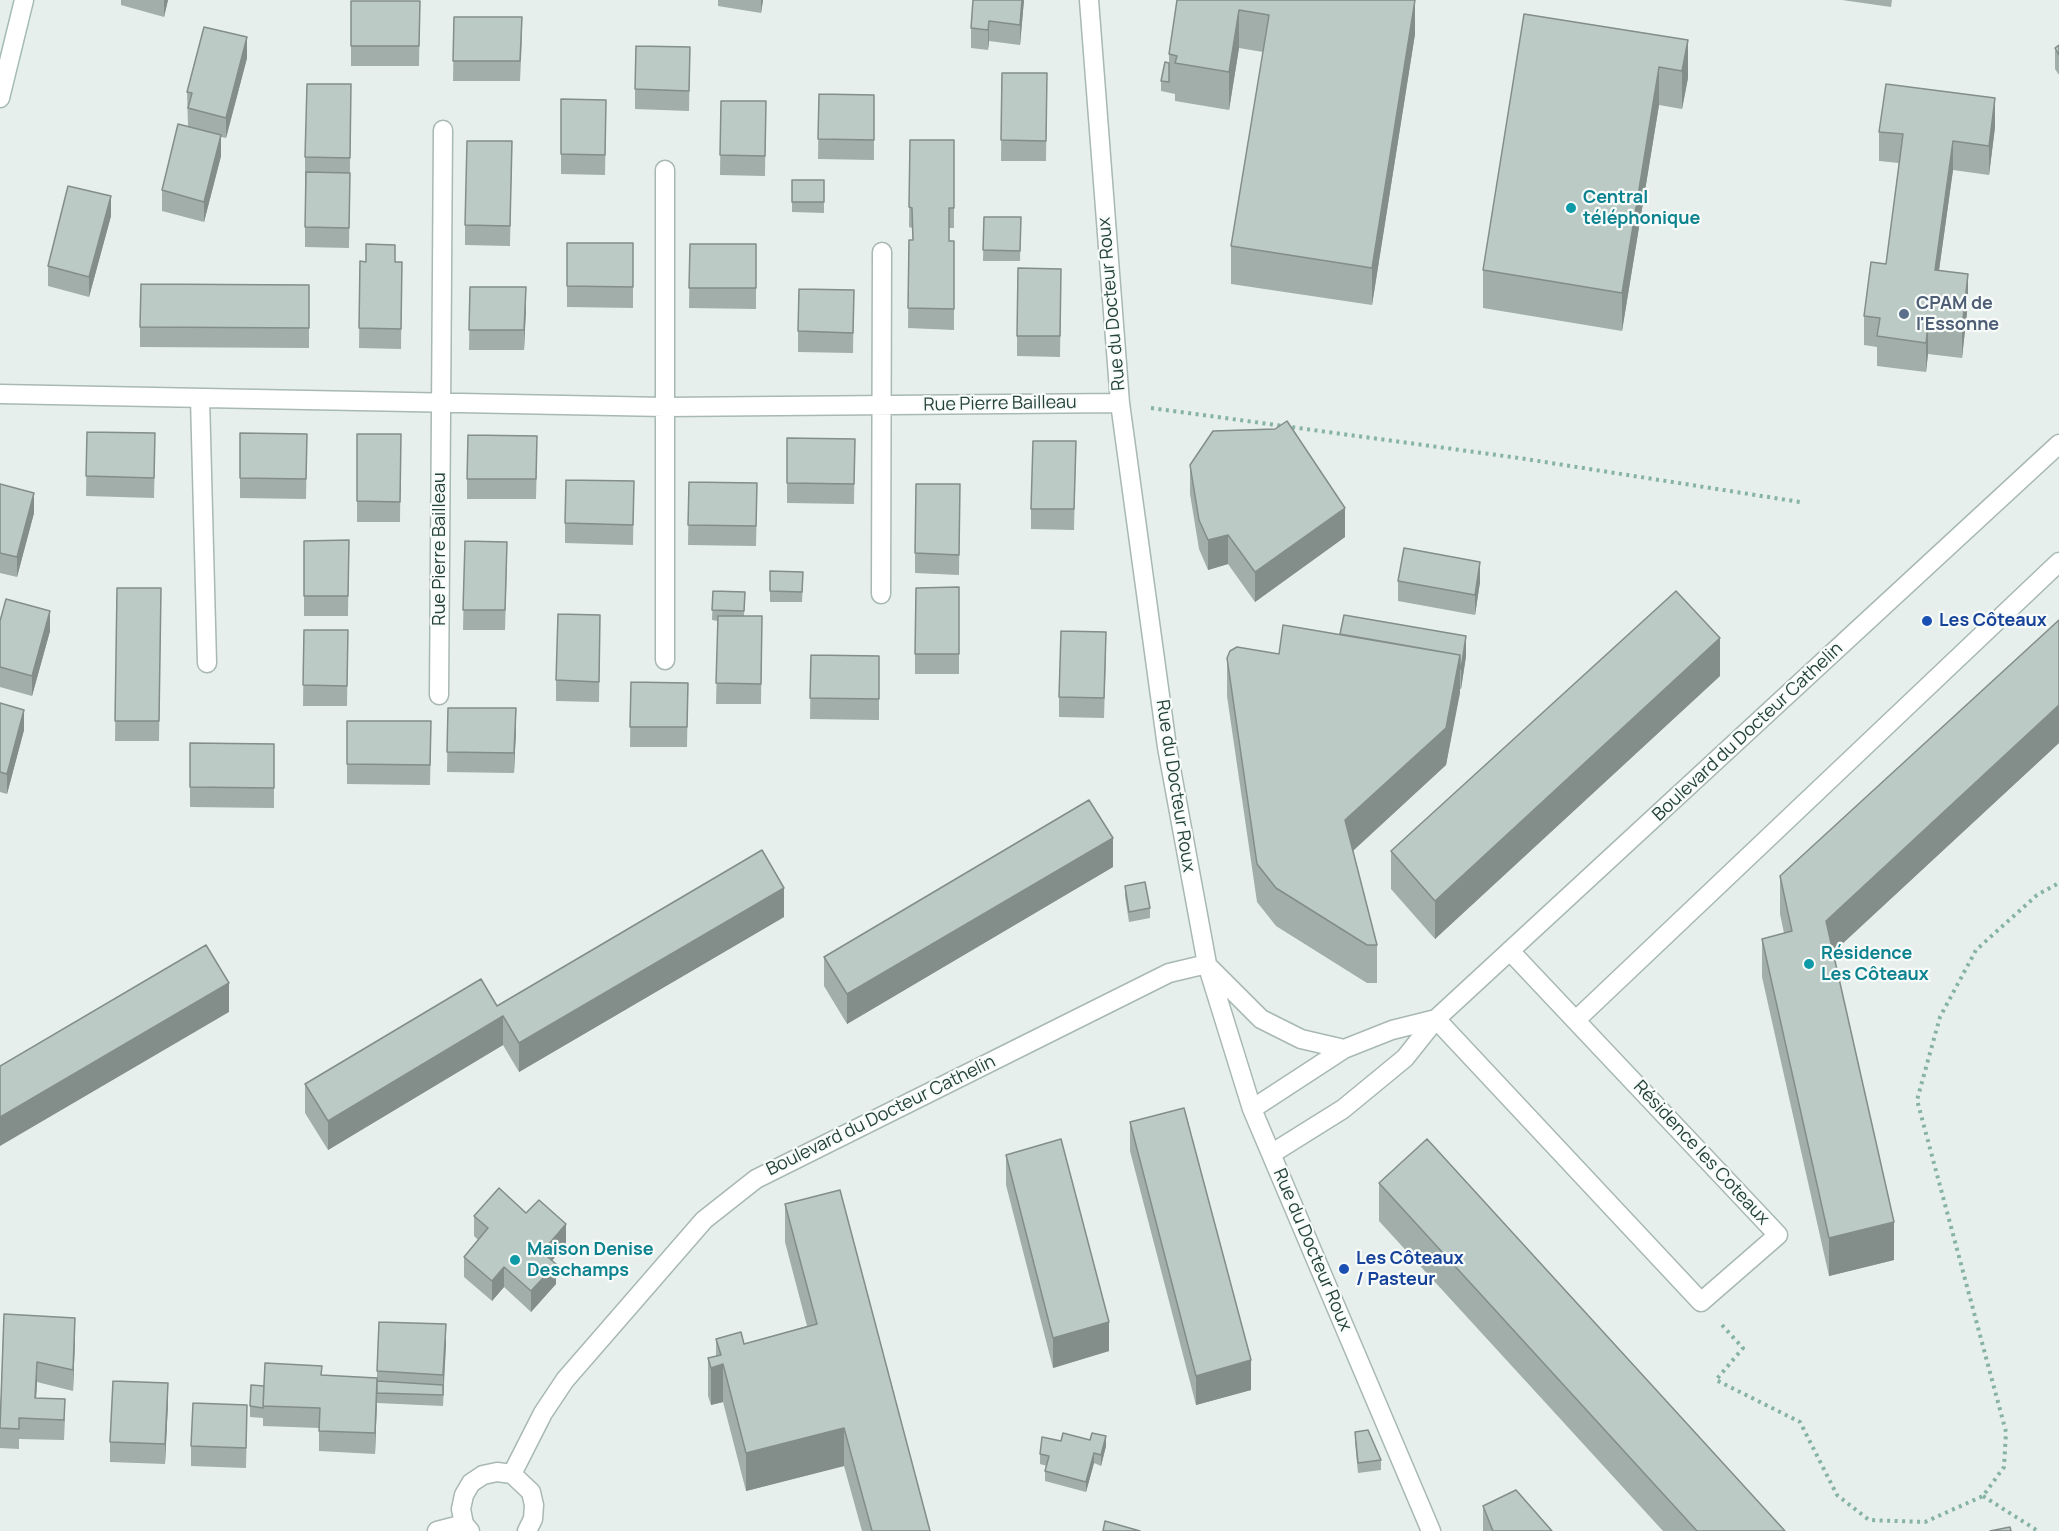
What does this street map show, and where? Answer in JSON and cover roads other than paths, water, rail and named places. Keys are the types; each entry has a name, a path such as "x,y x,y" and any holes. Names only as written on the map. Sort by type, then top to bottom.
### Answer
{"street":[{"path":"0,98 24,0"},
{"name":"Rue du Docteur Roux","path":"1089,0 1120,403 1167,747 1207,964 1252,1108 1431,1531"},
{"name":"Rue Pierre Bailleau","path":"439,695 443,130"},
{"path":"665,170 665,660"},
{"path":"881,594 882,252"},
{"name":"Rue Pierre Bailleau","path":"0,394 665,407 1120,403"},
{"path":"200,398 207,663"},
{"name":"Boulevard du Docteur Cathelin","path":"1271,1154 1343,1109 1405,1058 1437,1019 2059,444"},
{"path":"1576,1020 2059,562"},
{"name":"Résidence les Coteaux","path":"1437,1019 1701,1302 1778,1235 1510,951"},
{"path":"1207,964 1261,1019 1301,1039 1344,1049"},
{"name":"Boulevard du Docteur Cathelin","path":"512,1474 543,1413 565,1380 704,1220 756,1179 1169,973 1207,964"},
{"name":"Boulevard du Docteur Cathelin","path":"1252,1108 1344,1049 1392,1030 1437,1019"},
{"path":"437,1531 467,1527 461,1509 464,1495 471,1483 483,1474 497,1472 512,1474 531,1492 534,1505 533,1519 527,1531"}],"place":[{"name":"Central téléphonique","path":"1571,208"},
{"name":"CPAM de l'Essonne","path":"1904,314"},
{"name":"Les Côteaux","path":"1927,621"},
{"name":"Résidence Les Côteaux","path":"1809,964"},
{"name":"Maison Denise Deschamps","path":"515,1260"},
{"name":"Les Côteaux / Pasteur","path":"1344,1269"}]}
